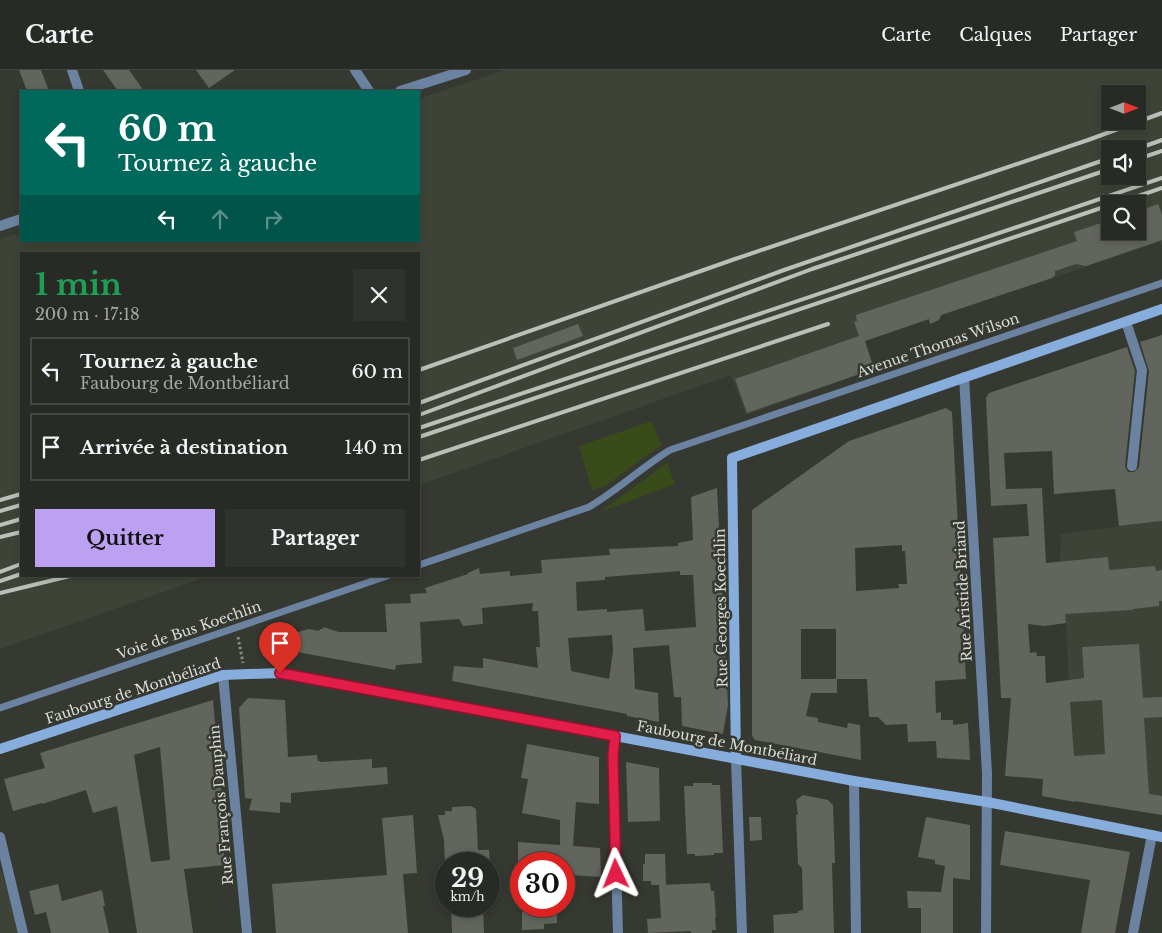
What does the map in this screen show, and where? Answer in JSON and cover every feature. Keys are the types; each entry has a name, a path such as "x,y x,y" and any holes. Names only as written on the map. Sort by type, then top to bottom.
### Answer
{"main road":[{"path":"964,377 1162,309"},
{"name":"Rue Georges Koechlin","path":"736,759 732,458 964,377"},
{"name":"Faubourg de Montbéliard","path":"0,749 223,675 280,673 854,781 987,802 1157,836"}],"street":[{"path":"72,70 79,90"},
{"path":"354,70 368,90"},
{"path":"403,90 466,70"},
{"path":"0,226 20,219"},
{"path":"1126,322 1142,370 1132,466"},
{"name":"Rue Aristide Briand","path":"964,377 987,773 986,933"},
{"name":"Rue François Dauphin","path":"223,675 247,933"},
{"path":"615,736 613,756 618,933"},
{"path":"736,759 742,933"},
{"path":"854,781 856,933"},
{"path":"1133,933 1157,836"},
{"path":"0,838 23,933"}],"lane":[{"name":"Avenue Thomas Wilson","path":"420,565 589,507 670,450 1162,283"},
{"name":"Voie de Bus Koechlin","path":"0,708 383,577"}],"path":[{"path":"239,641 241,651"}],"shaded area":[{"path":"505,70 1162,70 1162,246 1160,242 865,341 874,369 746,415 731,375 420,485 420,252 20,252 20,577 206,577 0,649 0,239 20,232 20,242 420,242 420,99"},
{"path":"1162,521 1162,815 1075,802 1066,623 1060,561 1061,534"},
{"path":"2,871 20,933 0,933 0,872"}],"green space":[{"path":"652,421 661,445 605,486 592,490 579,446"},
{"path":"667,463 675,484 600,512"}],"building":[{"path":"19,70 41,70 49,90 27,90"},
{"path":"103,70 129,70 143,90 117,90"},
{"path":"196,70 235,70 209,88"},
{"path":"1158,204 1162,215 1162,240 1086,266 1076,264 1055,271 1055,275 1052,278 941,315 939,320 930,324 929,319 865,341 874,369 747,413 735,379 859,336 854,322 857,321 856,315 1077,241 1074,232 1101,223 1101,240 1146,240 1146,208"},
{"path":"578,324 583,336 517,360 513,348"},
{"path":"1162,335 1162,521 1119,526 1115,489 1054,494 1052,451 1004,453 1006,489 1042,488 1046,563 1108,557 1109,570 1155,566 1156,571 1162,570 1162,601 1159,601 1159,606 1133,610 1065,614 1066,623 1045,626 1028,624 1030,653 1036,652 1037,656 1045,656 1046,683 1084,678 1082,647 1139,644 1143,698 1162,697 1162,717 1144,718 1149,794 1162,796 1162,815 1042,796 1043,779 1005,776 1011,698 1001,698 993,538 1029,536 1027,504 991,506 986,398 989,393 1127,347 1135,371 1125,466 1128,472 1134,472 1139,467 1149,371 1140,342","holes":["1102,700 1105,754 1074,756 1070,702"]},
{"path":"946,408 952,412 966,679 935,681 936,713 941,712 941,720 953,720 953,725 968,723 970,760 937,758 936,741 908,742 907,724 886,725 878,717 869,717 867,679 837,679 837,693 811,693 806,716 818,718 818,722 847,728 848,723 860,725 861,760 755,740 752,736 752,510 849,441","holes":["902,545 902,551 905,551 907,584 898,584 899,588 856,591 855,548","801,629 836,629 836,679 801,679"]},
{"path":"717,488 728,705 723,734 682,726 681,697 674,697 669,645 633,648 635,689 658,693 659,722 627,716 627,714 452,681 454,666 483,668 483,658 538,668 536,647 540,647 538,611 532,611 533,603 482,608 483,624 463,626 459,619 420,622 422,663 396,665 395,670 297,652 298,632 309,629 319,631 323,627 339,632 387,632 385,604 411,603 410,594 427,593 425,588 468,574 479,568 480,574 510,571 510,576 542,573 541,560 610,555 609,549 678,546 678,543 693,540 691,497","holes":["680,571 680,575 693,575 696,627 645,631 643,609 607,612 607,609 577,611 576,582 605,580 605,577","612,635 613,651 609,679 571,671 568,638"]},
{"path":"248,698 285,700 288,757 317,755 320,762 372,759 372,768 387,767 388,784 291,793 291,803 280,802 280,813 249,810 252,799 245,798 239,708"},
{"path":"213,700 224,822 221,822 225,865 184,869 193,933 137,933 117,806 93,813 86,790 13,811 4,779 45,768 40,753","holes":["160,747 170,860 151,862 134,755"]},
{"path":"527,744 599,757 599,804 576,802 573,846 600,848 601,877 575,875 575,852 518,852 518,842 560,845 560,820 522,813 528,779 521,778"},
{"path":"626,762 659,768 660,821 628,822"},
{"path":"693,783 720,785 723,853 695,856 695,854 687,854 684,786 693,786"},
{"path":"803,795 828,800 833,805 835,863 832,863 834,933 774,933 773,915 798,913 798,911 803,910 802,868 798,864 796,815 798,815 796,800"},
{"path":"471,806 476,809 478,850 489,850 489,852 445,852 444,840 438,815 445,815 445,811 452,811 452,807"},
{"path":"413,815 417,873 403,874 408,933 276,933 272,884 387,875 382,818"},
{"path":"749,817 761,817 762,840 750,841"},
{"path":"926,817 970,825 970,880 953,878 953,933 921,933 921,908 908,908 907,891 941,892 945,866 935,864 935,860 918,857"},
{"path":"1005,831 1130,852 1115,933 1081,933 1090,880 1000,865"},
{"path":"645,854 665,854 666,885 651,885 651,881 643,881"},
{"path":"710,883 711,891 714,891 716,930 712,930 712,933 691,933 691,931 648,933 647,919 661,918 659,885"},
{"path":"58,884 62,901 102,890 105,906 103,906 109,933 51,933 46,912 35,915 29,891"},
{"path":"451,917 483,917 484,933 452,933"},
{"path":"522,917 557,917 557,923 544,924 544,929 522,930"}],"railway":[{"path":"420,370 735,259 1088,140 1162,113"},
{"path":"1146,146 1162,140"},
{"path":"1146,156 1162,151"},
{"path":"420,403 784,270 1101,161"},
{"path":"420,415 812,269 1101,172"},
{"path":"420,428 1162,178"},
{"path":"1141,195 1162,188"},
{"path":"420,437 1101,208"},
{"path":"420,460 828,324"},
{"path":"0,500 20,494"},
{"path":"0,511 20,505"},
{"path":"0,525 20,519"},
{"path":"0,537 20,532"},
{"path":"0,572 20,564"},
{"path":"0,581 20,574"},
{"path":"0,593 66,577"}],"route":[{"path":"280,673 615,736 613,756 616,874"}]}
